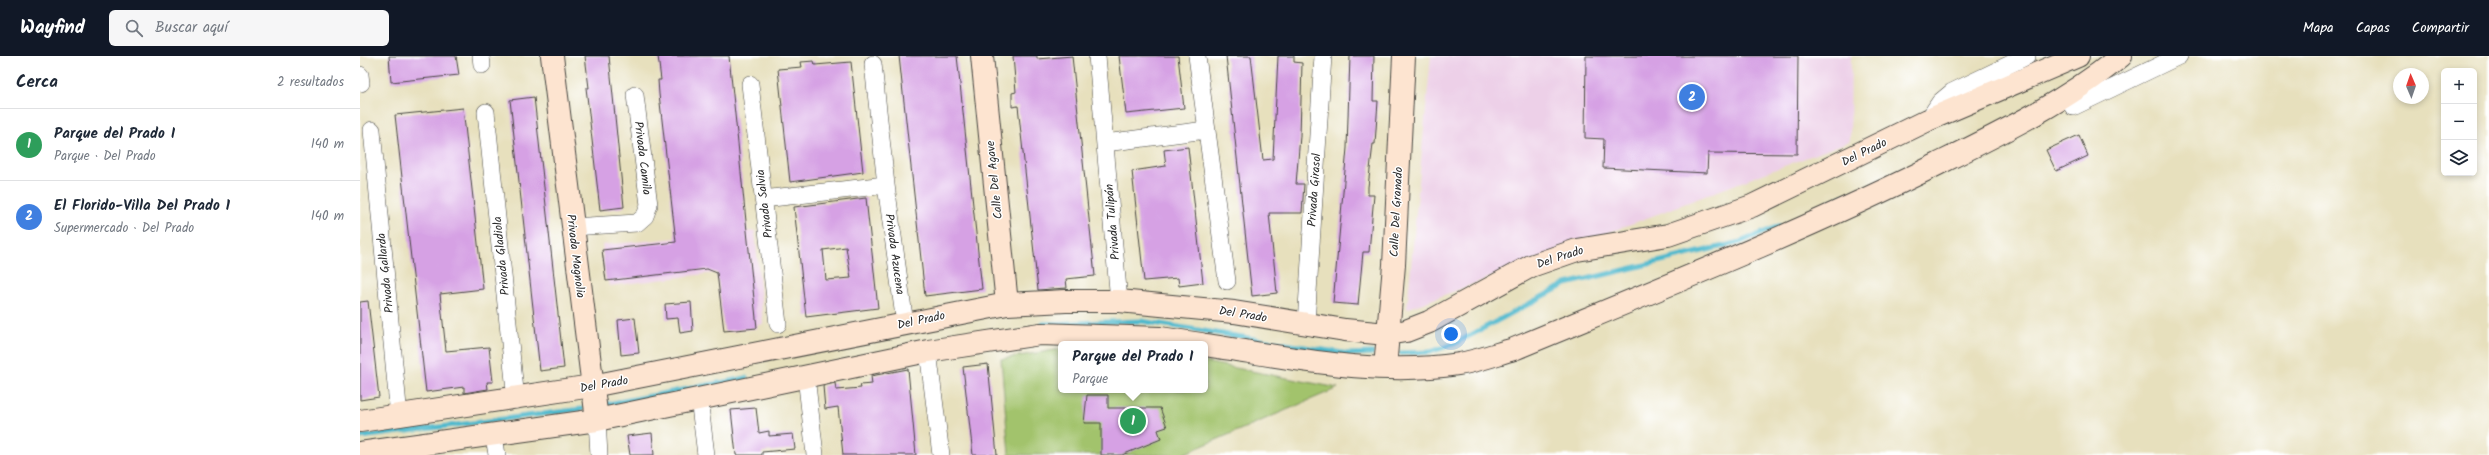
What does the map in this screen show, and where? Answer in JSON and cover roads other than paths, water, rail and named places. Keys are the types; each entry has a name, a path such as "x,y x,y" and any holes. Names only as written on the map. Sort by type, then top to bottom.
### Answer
{"main road":[{"name":"Privada Magnolia","path":"552,56 597,420"},
{"name":"Calle Del Agave","path":"982,56 1007,304"},
{"name":"Calle Del Granado","path":"1385,368 1394,266 1404,56"},
{"name":"Del Prado","path":"360,421 399,417 516,400 1007,304 1066,301 1119,301 1234,312 1306,324 1388,334 1406,331 1429,322 1531,266 1564,254 1585,248 1668,235 1752,206 1928,120 2078,56"},
{"path":"1208,345 1340,365 1385,368 1460,364 1514,349 1876,195 1990,138 2067,95 2121,56"},
{"path":"360,453 495,446 597,420 806,376 928,351 1040,334 1160,338 1180,341"}],"street":[{"name":"Privada Tulipán","path":"1097,56 1119,301"},
{"path":"1197,56 1227,281"},
{"name":"Privada Girasol","path":"1306,324 1323,56"},
{"path":"1928,120 1940,102 1952,92 2026,56"},
{"path":"2067,95 2073,107 2179,56"},
{"name":"Privada Azucena","path":"873,64 886,185 904,324"},
{"name":"Privada Salvia","path":"750,84 778,324"},
{"name":"Privada Camila","path":"572,227 637,223 645,216 649,205 635,95"},
{"name":"Privada Gladiola","path":"486,112 516,400"},
{"name":"Privada Gallarda","path":"372,130 399,417"},
{"path":"1105,143 1206,130"},
{"path":"763,199 886,185"},
{"path":"928,351 941,455"},
{"path":"806,376 815,455"},
{"path":"699,398 706,455"},
{"name":"Privada Magnolia","path":"597,420 600,455"}],"waterway":[{"path":"1819,208 1845,196"},
{"path":"1401,353 1430,352 1454,344 1566,284 1740,242 1779,226"},
{"path":"1043,324 1141,321 1349,354 1372,353"},
{"path":"608,404 746,378"},
{"path":"360,437 582,409"}],"place":[{"name":"El Florido-Villa Del Prado 1","path":"1692,97"},
{"name":"Parque del Prado I","path":"1133,421"}]}
